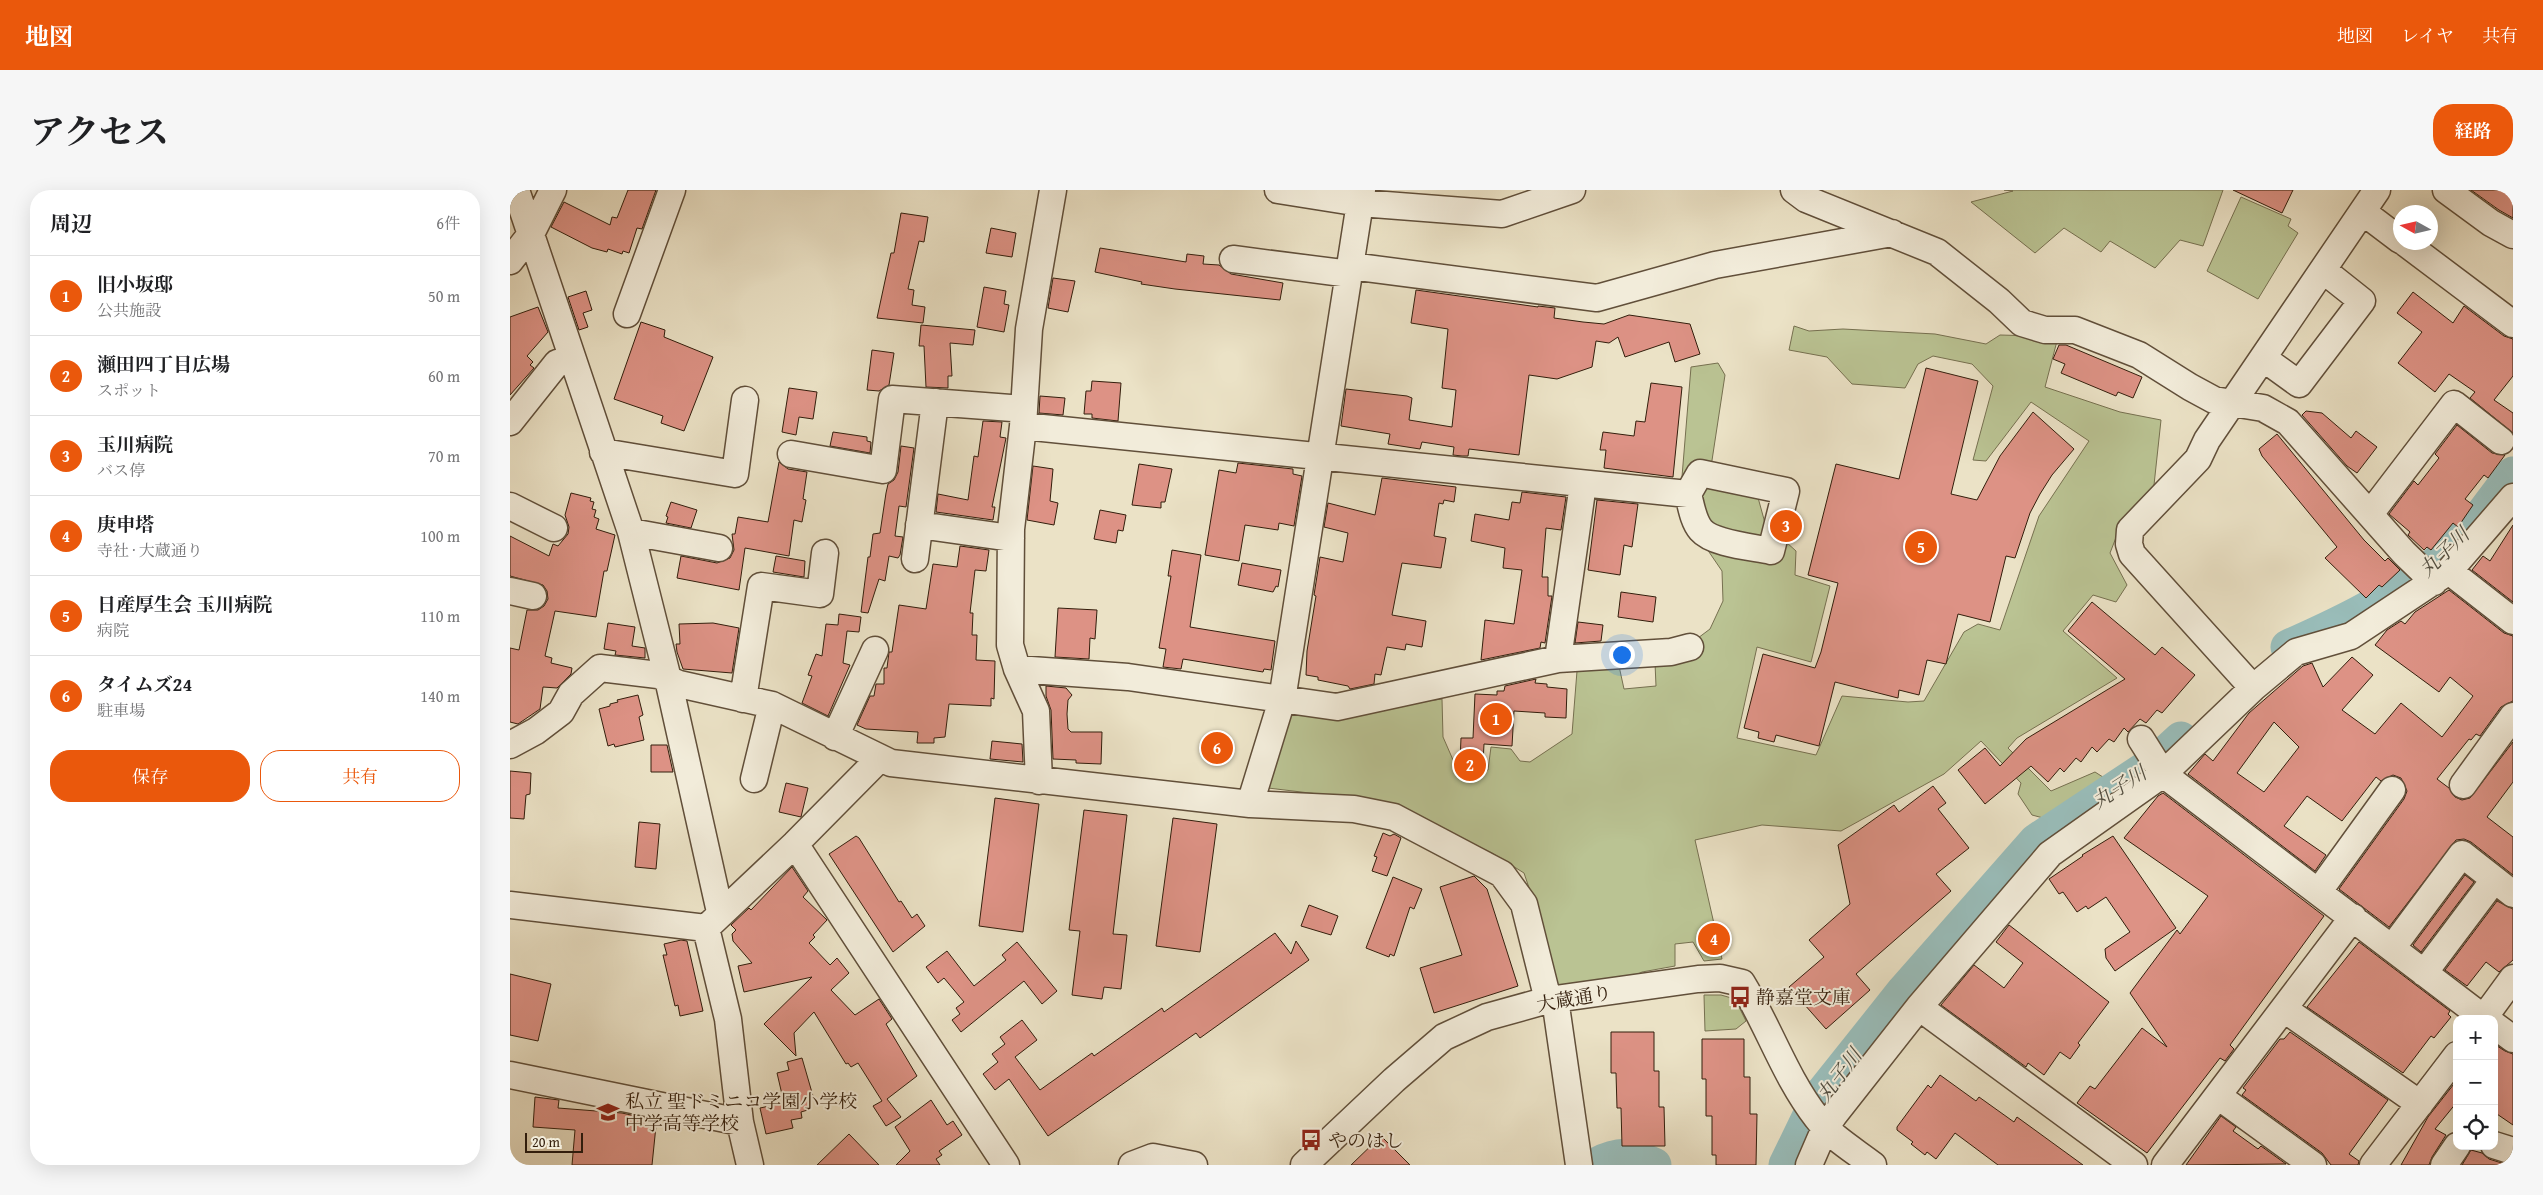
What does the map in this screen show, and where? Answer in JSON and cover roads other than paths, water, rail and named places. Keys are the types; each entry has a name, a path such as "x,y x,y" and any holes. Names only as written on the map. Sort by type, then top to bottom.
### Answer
{"street":[{"path":"516,190 631,532 668,679 713,920 728,1019 740,1122 750,1165"},
{"path":"510,261 531,234 553,190"},
{"path":"627,314 672,190"},
{"path":"1039,781 1036,711 1017,669 1010,645 1011,538 1024,418 1029,330 1053,190"},
{"path":"1278,190 1361,196 1502,214 1572,190"},
{"path":"1794,190 1806,199 1937,252 1999,301 2022,323 2045,330 2074,330 2139,355 2214,400 2263,408 2288,422 2404,553 2436,576 2513,621"},
{"path":"2253,688 2132,554 2129,544 2130,530 2198,459 2207,440 2377,190"},
{"path":"2446,190 2490,223 2513,234"},
{"path":"1250,804 1282,700 1361,196"},
{"path":"2362,212 2393,235"},
{"path":"1234,258 1597,298 1715,265 1892,234"},
{"path":"2415,250 2513,324"},
{"path":"2263,358 2299,384 2362,301 2323,270"},
{"path":"510,422 557,362 572,359"},
{"path":"791,454 882,470 892,399 934,402 1024,418 1320,457 1688,494"},
{"path":"604,452 735,474 745,400"},
{"path":"915,559 934,402"},
{"path":"2370,514 2454,404 2501,441"},
{"path":"1558,659 1582,484"},
{"path":"1809,1165 1817,1118 1919,1007 2050,854 2152,756 2253,688 2296,652 2351,636 2436,576 2513,497"},
{"path":"510,506 554,528"},
{"path":"919,525 1011,538"},
{"path":"631,532 719,548"},
{"path":"743,699 761,586 820,594 825,553"},
{"path":"1017,669 1128,678 1338,707 1558,659 1671,652 1690,647"},
{"path":"835,737 875,650"},
{"path":"510,745 536,731 561,712 571,694 600,668 658,675 743,699 772,705 891,763 1250,804 1354,809 1394,817 1502,874 1524,904 1551,999 1579,1164"},
{"path":"754,779 772,705"},
{"path":"2463,785 2513,716"},
{"path":"2152,756 2319,891 2480,1015"},
{"path":"510,905 713,920 795,844 880,758"},
{"path":"2319,891 2392,790"},
{"path":"795,844 1006,1165"},
{"path":"2392,948 2462,854 2504,887 2424,973"},
{"path":"2165,1165 2353,917"},
{"name":"大蔵通り","path":"1304,1165 1394,1080 1444,1037 1487,1017 1551,999 1698,979 1720,978 1742,983 1757,1008 1789,1076 1817,1118 1873,1165"},
{"path":"2490,1015 2513,978"},
{"path":"1919,1007 1930,1017 2134,1165"},
{"path":"2284,1009 2420,1104"},
{"path":"2498,1028 2513,1039"},
{"path":"2373,1165 2453,1060"},
{"path":"510,1075 740,1122"},
{"path":"2218,1096 2313,1165"},
{"path":"2498,1146 2513,1150"},
{"path":"2444,1165 2454,1150"},
{"path":"1132,1165 1154,1158 1194,1165"}],"waterway":[{"name":"丸子川","path":"2288,647 2354,616 2396,592 2436,564 2470,531 2513,474"},
{"name":"丸子川","path":"1786,1165 1818,1099 1904,991 2036,841 2157,761 2181,739"},
{"path":"1596,1165 1612,1158 1625,1156 1654,1165"}],"place":[{"name":"玉川病院","path":"1786,526"},
{"name":"日産厚生会 玉川病院","path":"1921,547"},
{"name":"旧小坂邸","path":"1496,719"},
{"name":"タイムズ24","path":"1217,748"},
{"name":"瀬田四丁目広場","path":"1470,765"},
{"name":"庚申塔","path":"1714,939"},
{"name":"静嘉堂文庫","path":"1740,997"},
{"name":"私立 聖ドミニコ学園小学校 中学高等学校","path":"608,1112"},
{"name":"やのはし","path":"1311,1140"}]}
